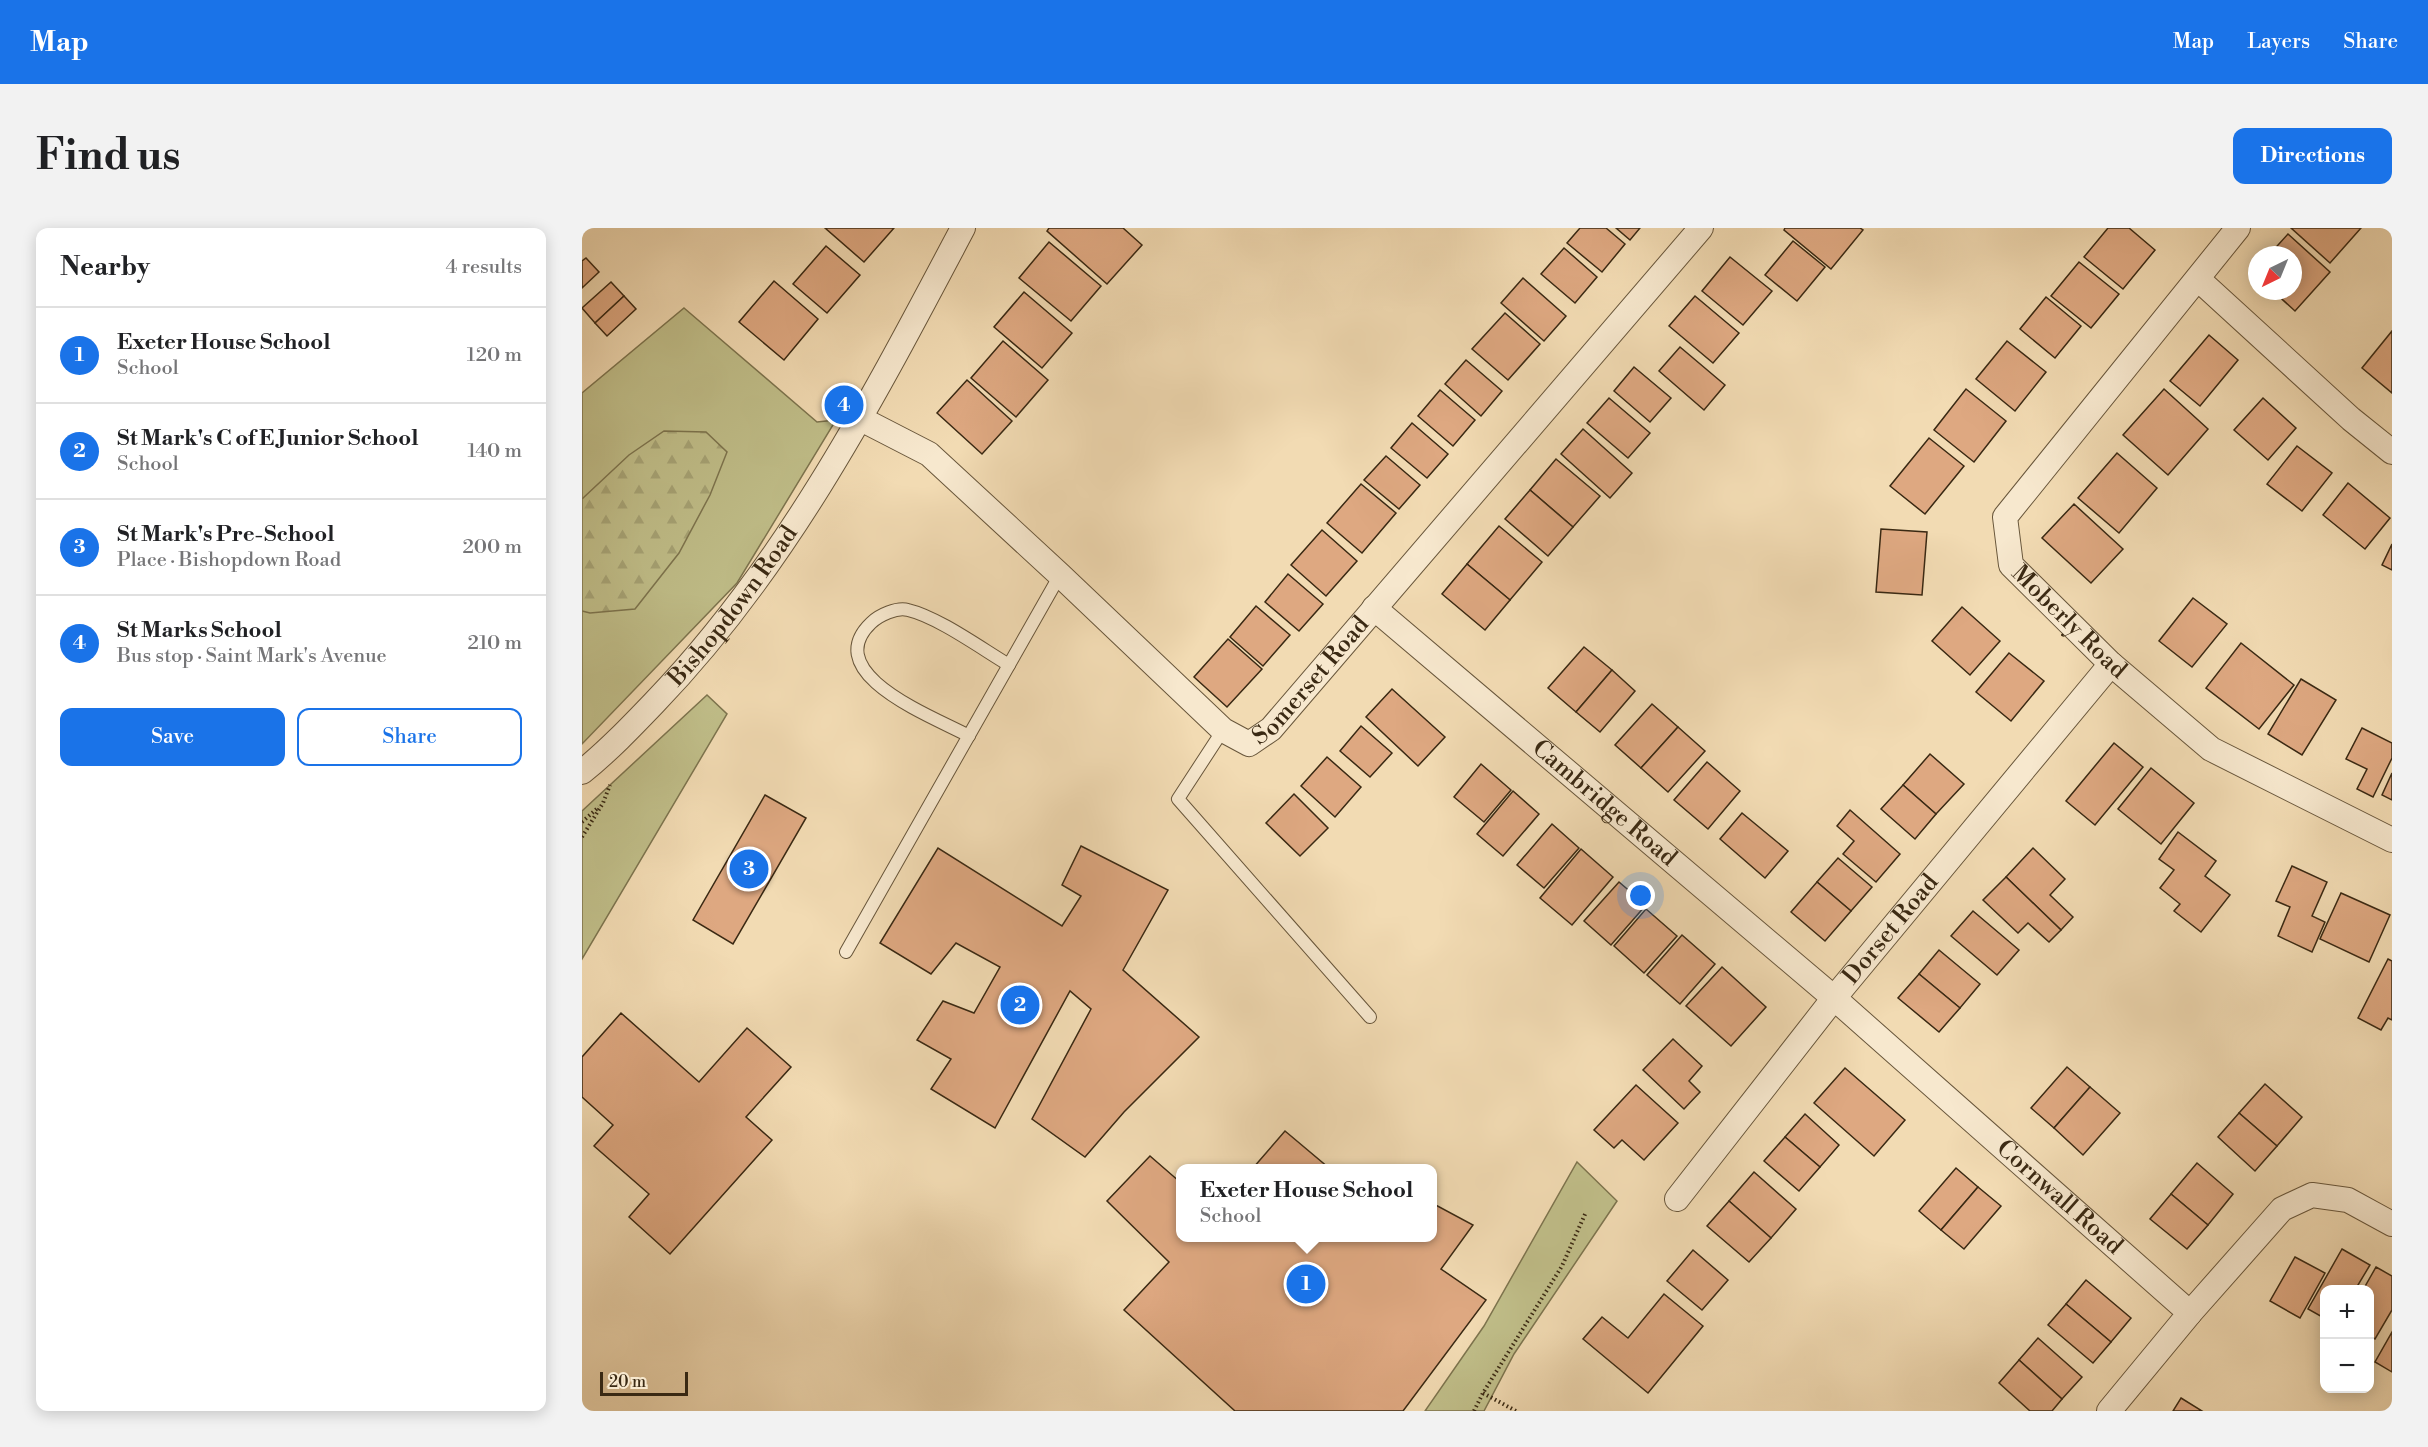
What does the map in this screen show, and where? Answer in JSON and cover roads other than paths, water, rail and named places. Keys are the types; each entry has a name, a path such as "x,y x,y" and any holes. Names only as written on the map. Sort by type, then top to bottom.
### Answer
{"street":[{"name":"Bishopdown Road","path":"582,772 650,707 719,632 777,553 861,419 963,228"},
{"name":"Somerset Road","path":"861,419 929,454 1223,730 1249,744 1271,729 1701,228"},
{"name":"Moberly Road","path":"2238,228 2005,517 2011,565 2111,664 2211,748 2392,840"},
{"path":"2198,279 2351,419 2392,452"},
{"name":"Cambridge Road","path":"1374,608 1834,998"},
{"name":"Dorset Road","path":"1677,1199 1834,998 2111,664"},
{"name":"Cornwall Road","path":"1834,998 2190,1312"},
{"path":"2109,1411 2190,1312 2282,1209 2312,1195 2348,1200 2392,1224"}],"lane":[{"path":"846,952 1060,575"},
{"path":"969,736 897,698 862,671 856,652 860,635 873,621 887,612 906,609 925,616 1009,665"},
{"path":"1223,730 1178,799 1370,1017"}],"place":[{"name":"St Marks School","path":"844,405"},
{"name":"St Mark's Pre-School","path":"749,869"},
{"name":"St Mark's C of E Junior School","path":"1020,1005"},
{"name":"Exeter House School","path":"1306,1284"}]}
